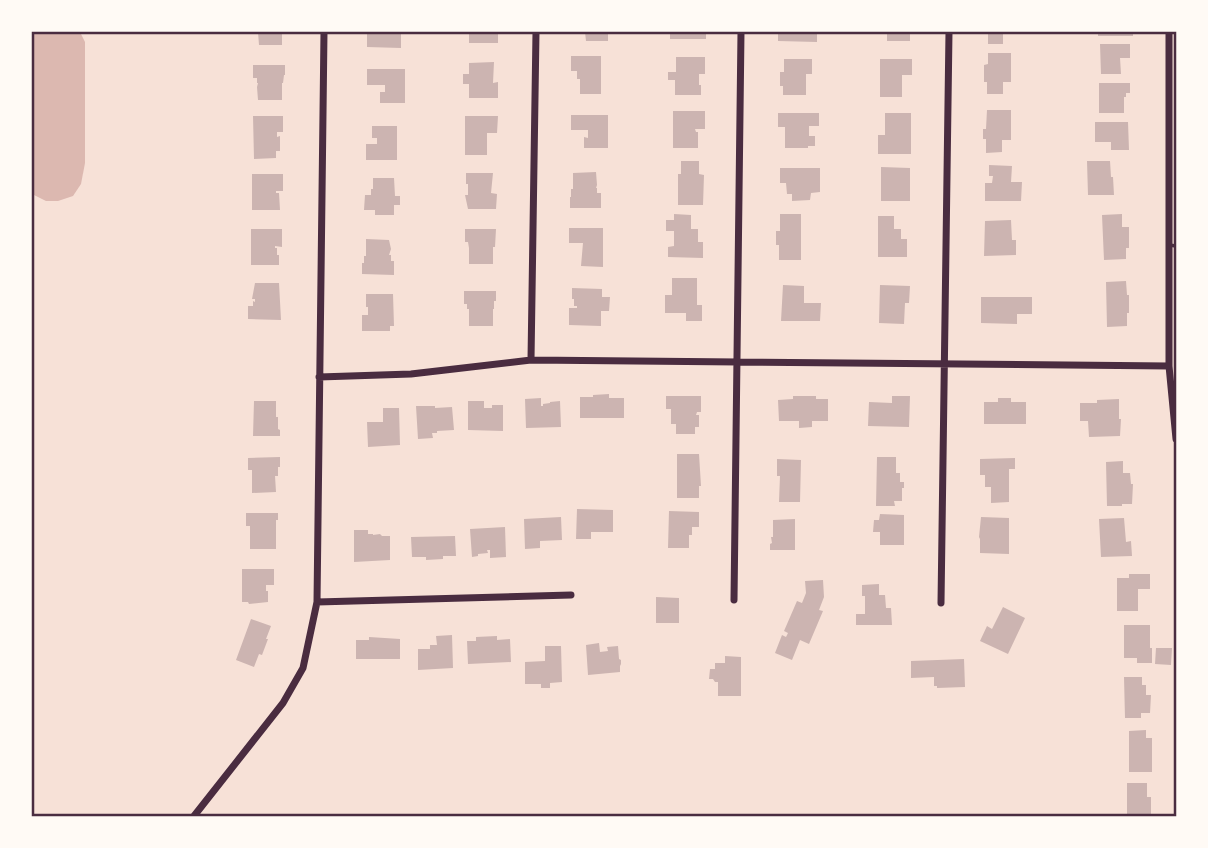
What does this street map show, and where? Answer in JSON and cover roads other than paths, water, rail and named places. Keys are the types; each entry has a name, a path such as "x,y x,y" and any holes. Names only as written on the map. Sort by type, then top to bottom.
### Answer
{"street":[{"path":"194,817 283,702 303,668 317,602 324,32"},
{"path":"531,360 536,32"},
{"path":"734,600 741,32"},
{"path":"941,603 949,32"},
{"path":"1169,32 1173,94 1173,246 1169,366 1177,439"},
{"path":"319,377 411,374 531,360 1169,366"},
{"path":"317,602 571,596"}]}
